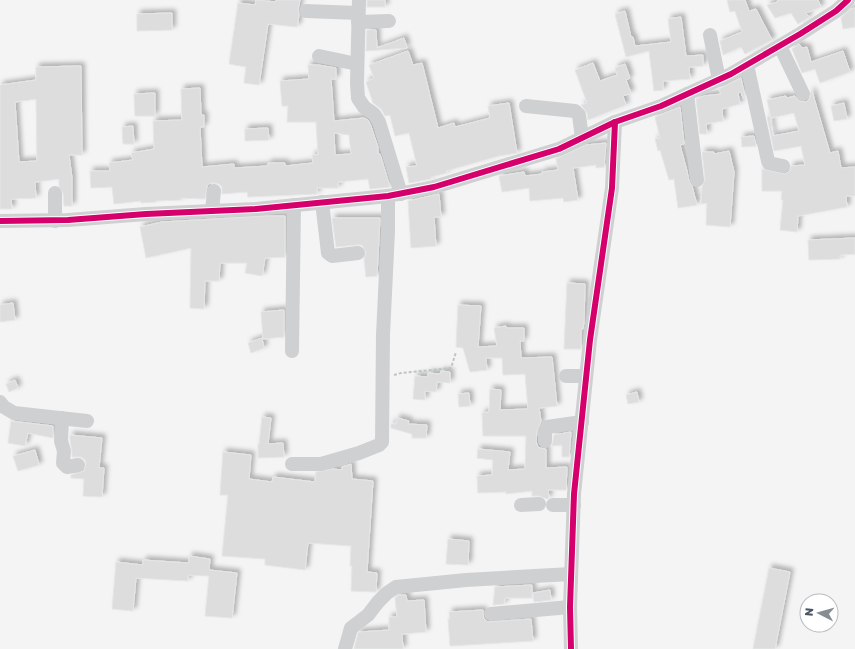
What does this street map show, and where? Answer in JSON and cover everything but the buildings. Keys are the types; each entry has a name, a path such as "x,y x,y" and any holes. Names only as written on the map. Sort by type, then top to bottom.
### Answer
{"street":[{"path":"0,221 56,221 294,205 395,195 434,187 559,149 615,122 661,106 719,80 780,46 836,11 848,0"},
{"path":"306,11 358,12 389,21"},
{"path":"292,464 321,464 380,445 382,442 383,335 388,231 395,195 379,122 376,117 364,107 358,98 358,12"},
{"path":"710,35 719,80"},
{"path":"780,46 803,94"},
{"path":"319,56 357,64"},
{"path":"747,65 768,161 769,163 783,166"},
{"path":"687,94 697,180"},
{"path":"526,106 575,111 579,115 582,138"},
{"path":"570,649 574,505 590,340 612,188 615,122"},
{"path":"212,211 214,191"},
{"path":"55,193 56,221"},
{"path":"322,202 328,253 332,256 358,253"},
{"path":"292,351 294,205"},
{"path":"566,376 586,376"},
{"path":"0,402 4,407 14,413 87,421"},
{"path":"62,418 61,441 64,451 63,463 66,467 78,465"},
{"path":"545,441 545,431 547,427 582,422"},
{"path":"521,506 539,504"},
{"path":"553,505 574,505"},
{"path":"345,649 351,628 368,615 387,593 396,587 466,580 571,574"},
{"path":"491,614 570,608"}],"path":[{"path":"382,387 389,384 393,376 401,373 451,368 456,352"}],"cycle path":[{"path":"0,221 68,220 146,214 256,209 388,196 434,187 559,149 615,122 661,106 731,74 800,34 836,11 848,0"},
{"path":"571,649 570,607 574,494 590,340 612,188 615,122"}]}
